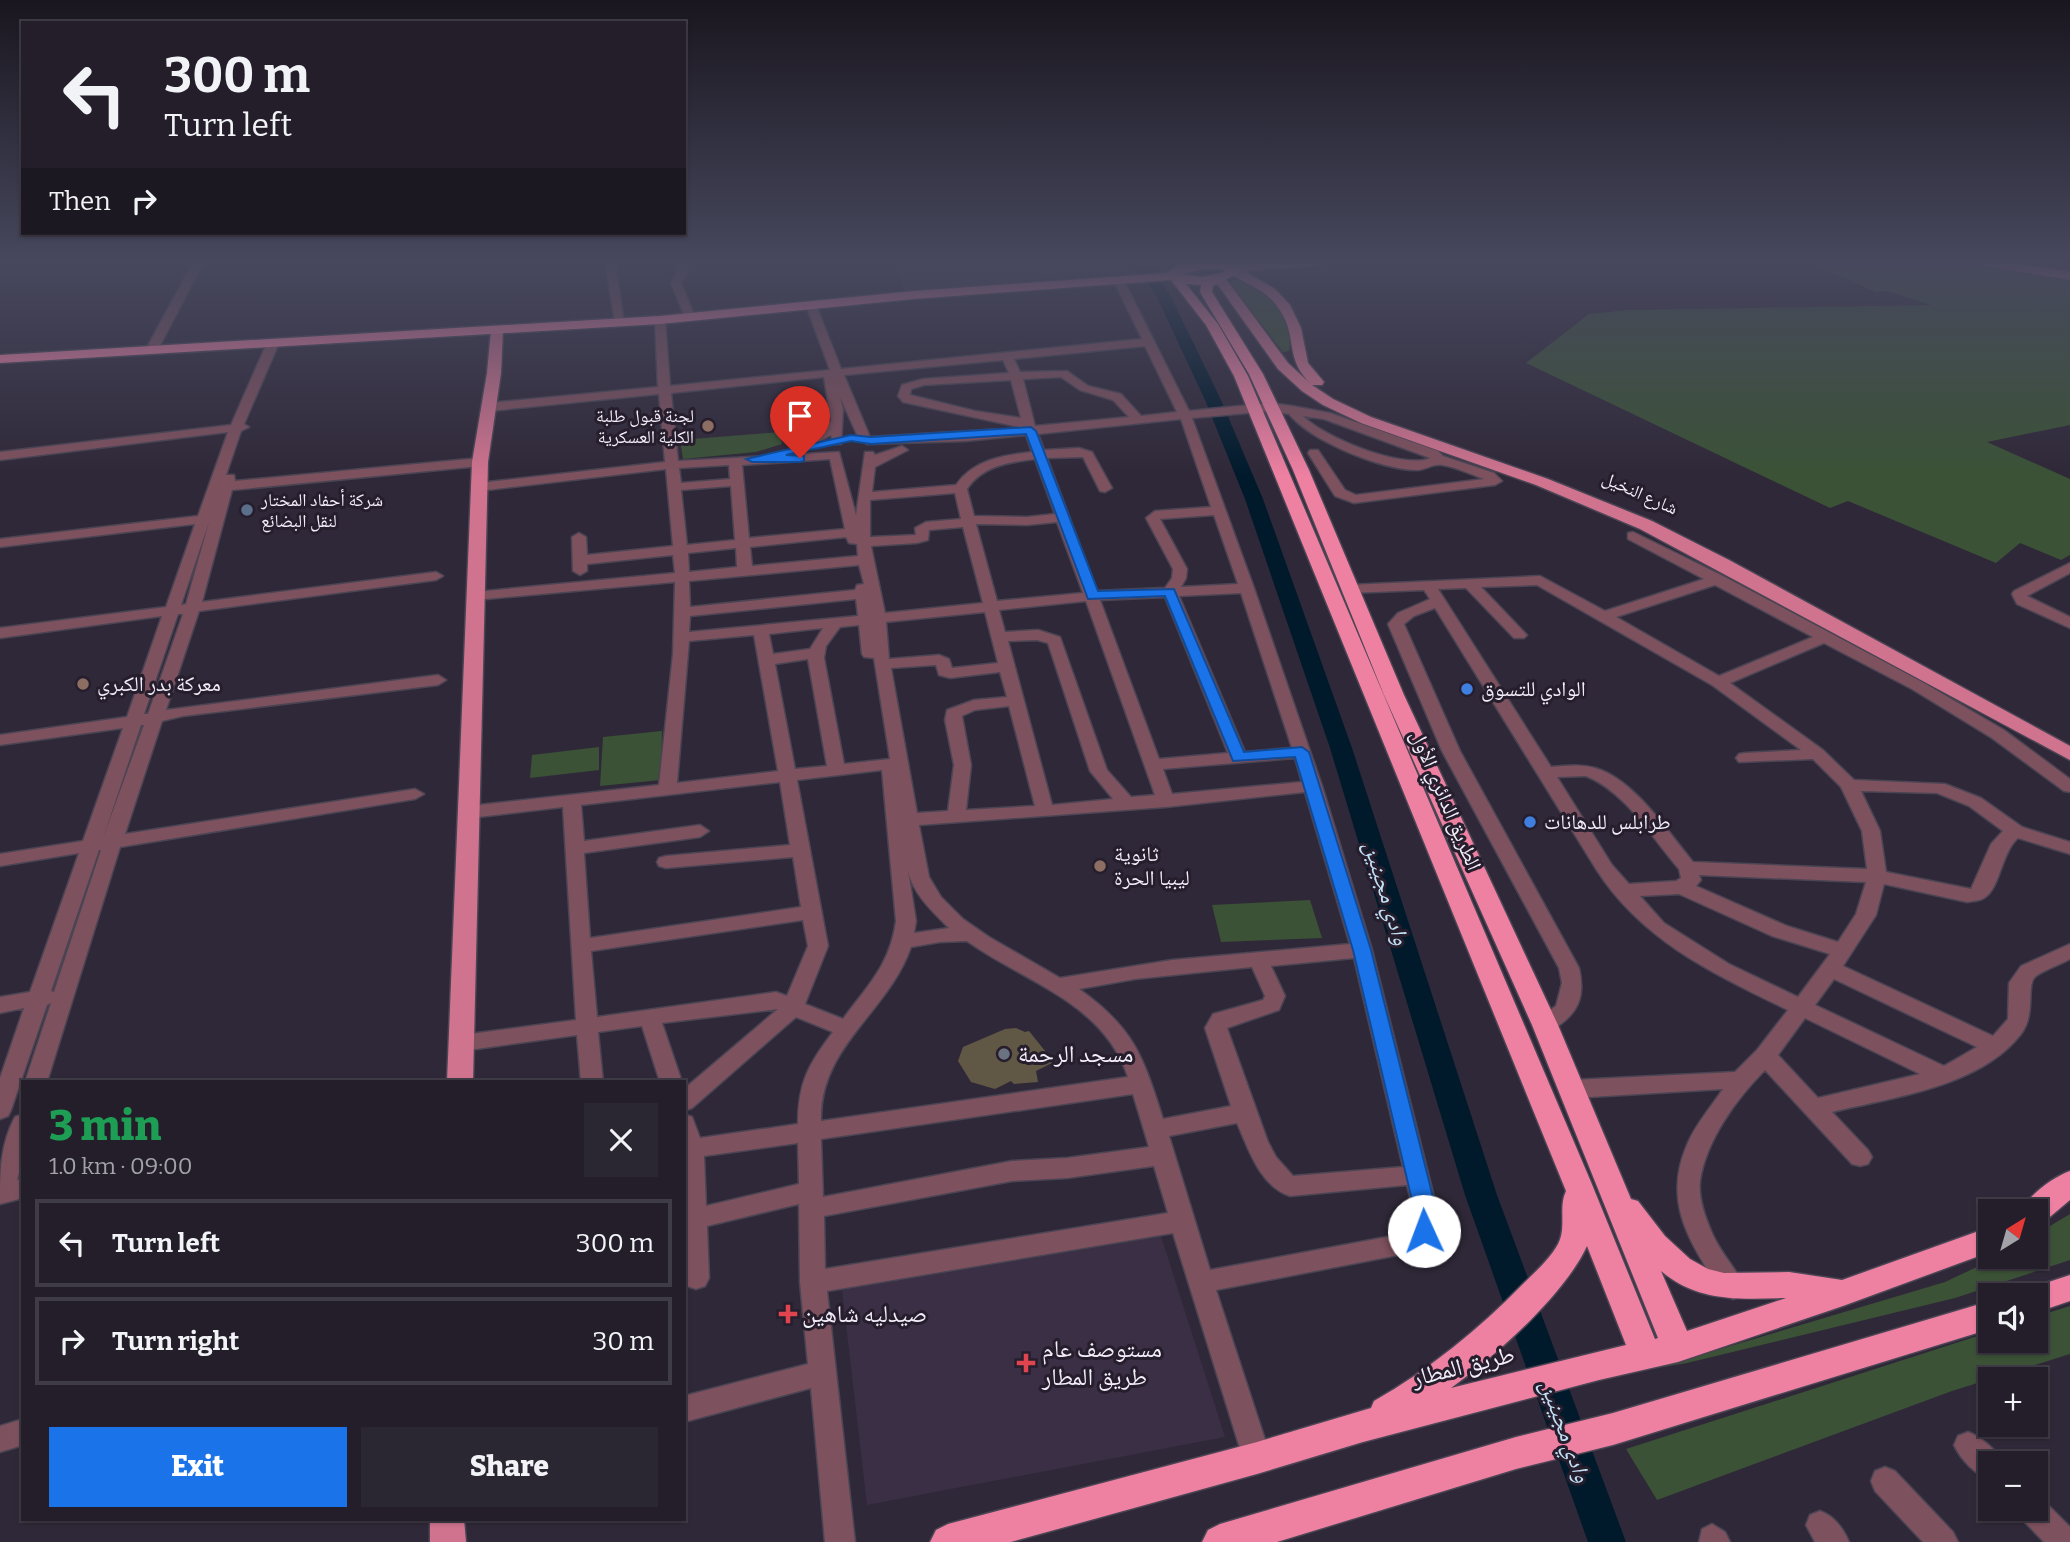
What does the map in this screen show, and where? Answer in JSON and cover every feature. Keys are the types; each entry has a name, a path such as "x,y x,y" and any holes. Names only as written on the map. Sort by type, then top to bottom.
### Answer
{"highway":[{"path":"0,357 443,333"},
{"name":"الطريق الدائري الأول","path":"1217,333 1319,511 1349,589 1424,762 1573,1089 1608,1184 1678,1348"},
{"name":"الطريق الدائري الأول","path":"1233,333 1256,374 1263,410 1646,1356"},
{"path":"1363,1426 1425,1390 1490,1340 1560,1266 1572,1247 1578,1227 1577,1182"},
{"path":"2048,1201 2070,1183"},
{"path":"1608,1184 1654,1244 1687,1274 1733,1288 1791,1285 1843,1293"},
{"name":"طريق المطار","path":"948,1542 1257,1458 1363,1426 1599,1365 1678,1348 1843,1293 1978,1243"},
{"path":"2048,1296 2070,1288"},
{"path":"1220,1542 1517,1453 1613,1429 1978,1319"}],"main road":[{"path":"460,1080 480,462 497,333"},
{"path":"1260,333 1283,366 1307,388 1340,408 1387,428 1560,489 1665,534 2070,754"},
{"name":"شارع النخيل","path":"1295,333 1297,356 1301,366 1321,386 1348,403 1401,426 1573,485 1653,519 1734,558 2070,738"},
{"path":"447,1521 448,1542"}],"street":[{"path":"152,349 160,333"},
{"path":"660,333 662,389 682,577 681,637 668,787"},
{"path":"818,333 853,415 854,451 864,497 860,549 863,594 882,664 893,763"},
{"path":"1146,333 1190,417 1219,511 1313,786 1362,950 1426,1213 1424,1231 1409,1243 1202,1282"},
{"path":"9,1103 38,999 171,610 210,519 242,427 278,342"},
{"path":"489,407 1148,342"},
{"path":"1007,356 1016,376 1030,430 1166,801"},
{"path":"834,371 837,422 854,451 880,458 902,450 1030,430 1263,410 1326,416 1434,454 1438,459 1489,476 1495,481 1354,499 1340,493 1314,453"},
{"path":"1030,430 904,396 907,385 1068,374 1084,388 1117,397 1139,420"},
{"path":"1263,410 1304,424 1335,441 1407,465 1420,466 1438,459"},
{"path":"1304,424 1326,416"},
{"path":"479,487 671,465 794,453 854,451 1030,430 1190,417"},
{"path":"794,453 822,437 837,422"},
{"path":"0,456 242,427"},
{"path":"854,451 840,475 860,549 903,820 919,877 924,889 940,908 971,934 1060,985 1115,1031 1129,1051 1156,1129 1182,1221 1257,1458"},
{"path":"794,453 840,475"},
{"path":"1045,811 960,489 964,479 989,463 1086,453 1105,488"},
{"path":"735,460 746,570"},
{"path":"221,486 480,462"},
{"path":"674,487 738,482"},
{"path":"864,497 960,489"},
{"path":"1170,592 1179,578 1180,569 1153,516 1219,511"},
{"path":"475,596 746,570 917,539 923,537 922,528 926,526 1005,518 1032,523 1062,517"},
{"path":"0,543 210,519"},
{"path":"37,1080 113,841 194,607 210,519"},
{"path":"1633,536 1918,686 1998,734 2070,787"},
{"path":"579,537 579,585"},
{"path":"580,561 743,542 860,549"},
{"path":"2070,567 2019,594 2022,601 2070,623"},
{"path":"0,633 436,576"},
{"path":"1605,616 1718,579"},
{"path":"1349,589 1433,594 1470,584 1540,580 1718,682 1765,713 1817,754 1849,785 1871,831 1877,876 1866,915 1831,969 1765,1056 1741,1080 1698,1146 1688,1182 1690,1208 1702,1240 1733,1288"},
{"path":"1470,584 1519,635"},
{"path":"681,637 1093,596 1247,588"},
{"path":"1170,592 1239,758"},
{"path":"681,612 863,594"},
{"path":"1433,594 1605,869 1657,928 1722,968 1945,1076"},
{"path":"1433,594 1398,619 1396,624 1451,751 1569,968 1572,983 1566,1010 1545,1025"},
{"path":"836,621 818,646 817,653 836,769"},
{"path":"686,1100 793,1008 818,946 761,630"},
{"path":"999,637 1038,635 1055,640 1099,771 1127,804"},
{"path":"1718,682 1825,637"},
{"path":"767,660 817,653"},
{"path":"882,664 939,660 943,662 945,671 950,673 1005,667"},
{"path":"0,731 438,680"},
{"path":"956,817 962,783 962,756 953,714 959,708 1015,701"},
{"path":"0,740 134,716"},
{"path":"1153,765 1302,752"},
{"path":"1745,758 1817,754"},
{"path":"470,812 893,763"},
{"path":"1547,773 1593,773 1625,794 1684,877 1779,933 1804,942 1843,950"},
{"path":"1849,785 1939,788 1975,802 2015,831 2070,848"},
{"path":"903,820 1166,801 1313,786"},
{"path":"0,860 415,794"},
{"path":"572,800 580,946 592,1080"},
{"path":"841,1542 813,1282 809,1097 821,1064 895,964 903,942 906,921 900,882 903,820"},
{"path":"574,848 700,831"},
{"path":"1624,891 1684,877 1877,876 1967,896 1977,894 1985,883 2000,844 2015,831"},
{"path":"666,862 802,850"},
{"path":"903,942 934,921 940,908"},
{"path":"67,914 91,909"},
{"path":"580,946 812,912"},
{"path":"903,942 940,935 971,934"},
{"path":"1060,985 1156,969 1362,950"},
{"path":"1814,1108 1945,1076 1996,1047 2020,1024 2020,983 2028,971 2070,951"},
{"path":"1259,961 1275,996 1272,1005 1222,1020 1216,1028 1244,1113 1277,1179 1286,1185 1417,1175"},
{"path":"1831,969 1996,1047"},
{"path":"0,1005 64,995"},
{"path":"462,1043 776,1000 848,1030"},
{"path":"650,1018 670,1080"},
{"path":"1765,1056 1860,1157"},
{"path":"1573,1089 1741,1080"},
{"path":"696,1278 690,1220 688,1150 1141,1084"},
{"path":"1156,1129 1244,1113"},
{"path":"0,1194 21,1129"},
{"path":"690,1220 1001,1173 1067,1168 1164,1155"},
{"path":"0,1194 21,1189"},
{"path":"813,1282 1182,1221"},
{"path":"686,1408 823,1372"},
{"path":"0,1439 21,1433"},
{"path":"1968,1445 1978,1455"},
{"path":"1885,1481 1943,1542"},
{"path":"2044,1521 2064,1542"}],"shaded area":[{"name":"مستوصف عام طريق المطار","path":"1161,1236 1225,1437 867,1505 842,1290"}],"green space":[{"path":"1268,333 1289,333 1289,351 1283,352"},
{"path":"1565,333 2070,333 2070,425 1987,442 2070,479 2070,555 2061,560 2020,543 1996,563 1848,501 1830,508 1526,363"},
{"path":"780,432 782,444 756,452 683,459 680,440"},
{"path":"662,731 661,780 600,786 603,737"},
{"path":"599,747 599,770 530,778 532,755"},
{"path":"1310,900 1322,938 1221,942 1212,905"},
{"path":"2070,1214 2070,1260 2048,1267 2048,1227"},
{"path":"1978,1266 1978,1269 2043,1269 2000,1283 1978,1283 1978,1290 1955,1298 1657,1368 1945,1282"},
{"path":"2070,1306 2070,1354 2029,1367 1978,1367 1978,1383 1657,1500 1626,1449 1978,1336 1978,1353 2048,1353 2048,1313"}],"building":[{"name":"مسجد الرحمة","path":"1005,1029 1029,1031 1054,1062 1036,1071 1038,1082 1014,1084 1011,1081 995,1089 971,1082 958,1061 963,1047"}],"waterway":[{"name":"وادي مجينين","path":"1181,333 1213,400 1254,499 1341,748 1481,1195 1607,1542"}],"place":[{"name":"لجنة قبول طلبة الكلية العسكرية","path":"708,426"},
{"name":"شركة أحفاد المختار لنقل البضائع","path":"247,510"},
{"name":"معركة بدر الكبري","path":"83,684"},
{"name":"الوادي للتسوق","path":"1467,689"},
{"name":"طرابلس للدهانات","path":"1530,822"},
{"name":"ثانوية ليبيا الحرة","path":"1100,866"},
{"name":"مسجد الرحمة","path":"1004,1054"},
{"name":"صيدليه شاهين","path":"788,1314"},
{"name":"مستوصف عام طريق المطار","path":"1026,1363"}],"route":[{"path":"800,458 752,459 851,438 871,441 1031,431 1093,596 1170,592 1239,758 1302,752 1362,950 1426,1213 1424,1231"}]}
